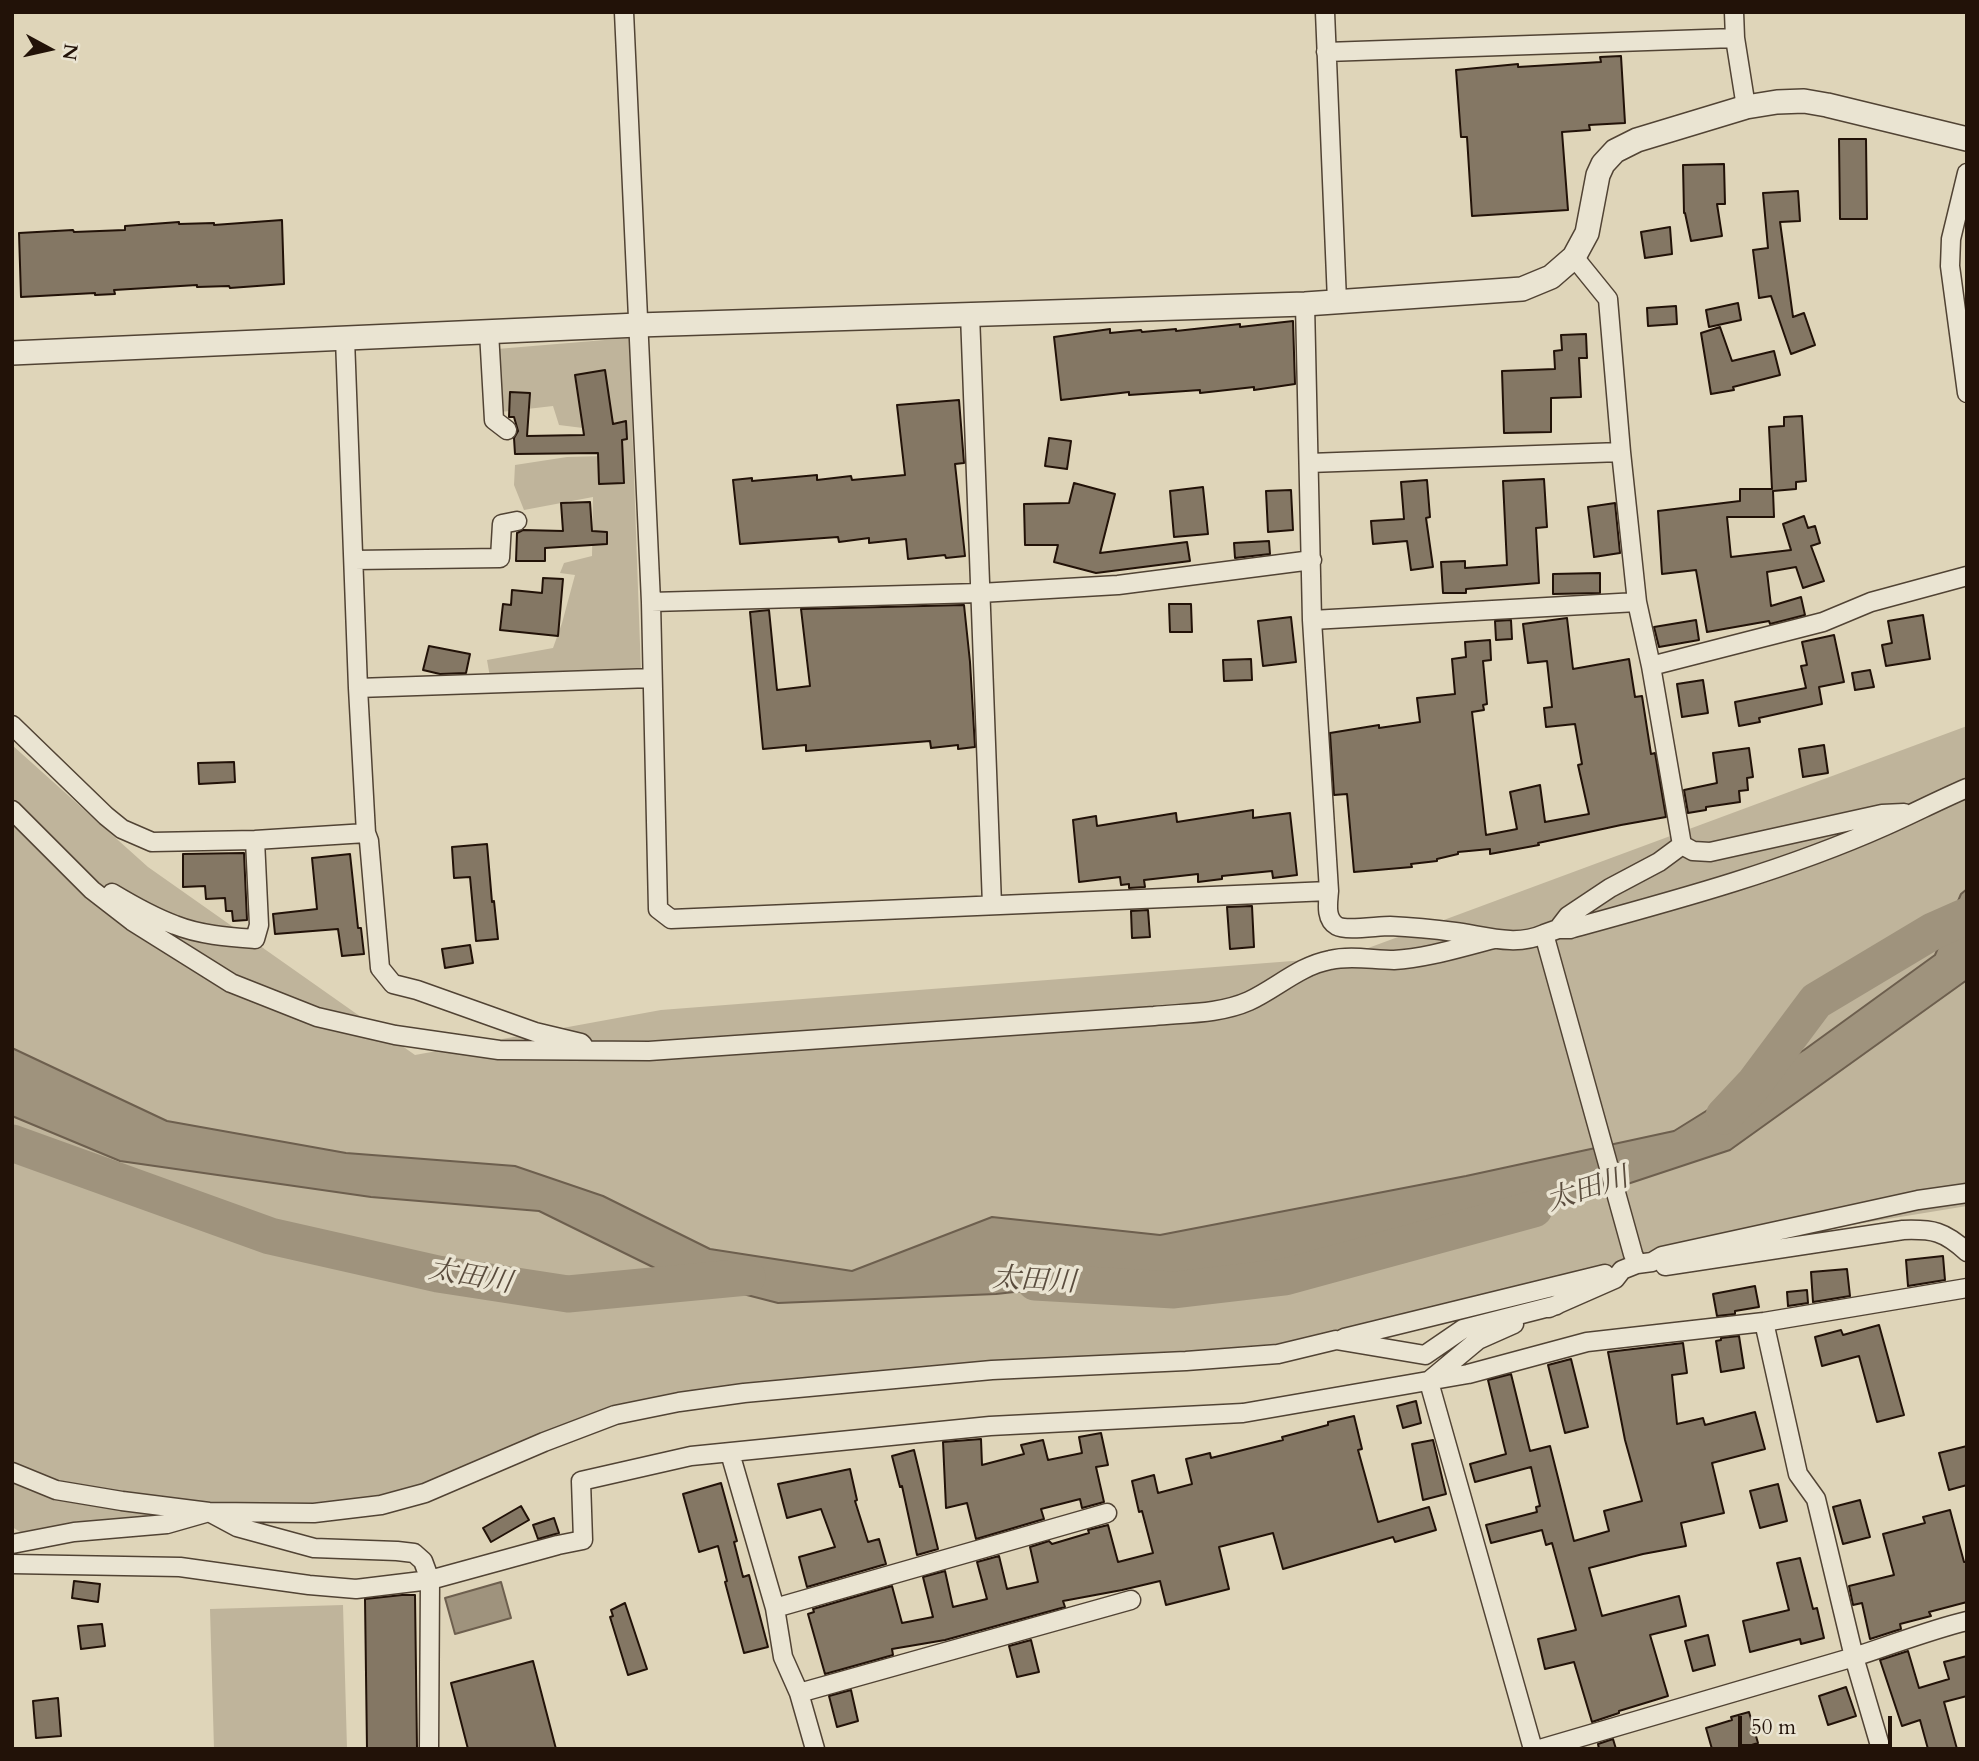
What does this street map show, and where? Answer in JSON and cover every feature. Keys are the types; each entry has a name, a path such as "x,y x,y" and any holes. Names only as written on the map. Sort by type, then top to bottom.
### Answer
{"street":[{"path":"624,12 651,602 658,909 671,919 1329,891"},
{"path":"1325,12 1337,301"},
{"path":"1734,12 1735,38 1746,107"},
{"path":"1326,52 1735,38"},
{"path":"12,353 638,325 1305,304 1522,289 1551,277 1574,257 1587,233 1598,175 1603,164 1615,150 1637,140 1746,107 1804,101 1967,139"},
{"path":"1967,173 1951,239 1950,266 1967,393"},
{"path":"1574,257 1608,299 1637,602 1651,666 1682,845"},
{"path":"1305,304 1312,620 1329,891 1328,915 1334,924 1343,928 1427,928 1494,939 1532,940 1685,898 1799,860 1886,826 1967,788"},
{"path":"970,314 992,905"},
{"path":"489,332 494,421 507,430"},
{"path":"345,339 366,834 369,841 380,968 393,984 417,989 535,1032 581,1043 588,1050"},
{"path":"1309,463 1621,452"},
{"path":"354,560 500,558 502,524 517,521"},
{"path":"651,602 981,593 1118,585 1312,560"},
{"path":"1651,666 1824,622 1871,602 1967,576"},
{"path":"1312,620 1637,602"},
{"path":"358,688 652,678"},
{"path":"12,725 106,816 122,829 152,842 366,834"},
{"path":"12,810 100,895 132,920 231,983 317,1017 395,1035 499,1050 662,1050 1226,1009 1250,1000 1309,966 1329,960 1343,957 1396,960 1494,939"},
{"path":"1682,845 1693,850 1710,852 1882,814 1911,813"},
{"path":"100,895 106,890 177,926 225,937 255,939 259,925 255,840"},
{"path":"1550,936 1568,916 1611,888 1660,862 1682,845"},
{"path":"1550,936 1636,1263"},
{"path":"12,1472 56,1490 209,1512 313,1513 381,1505 425,1493 615,1415 679,1402 744,1393 992,1370 1278,1354 1662,1256 1918,1200 1967,1194"},
{"path":"1429,1382 1478,1340 1615,1279 1636,1263 1662,1266 1903,1230 1930,1229 1953,1240 1967,1252"},
{"path":"12,1564 180,1567 356,1589 430,1580 583,1540 581,1481 691,1457 990,1426 1244,1413 1468,1374 1587,1342 1764,1322 1967,1288"},
{"path":"1336,1340 1425,1355 1463,1329 1557,1305"},
{"path":"1764,1322 1798,1474 1816,1499 1854,1657 1881,1749"},
{"path":"1429,1382 1533,1749"},
{"path":"730,1453 775,1608 783,1657 799,1693 815,1749"},
{"path":"12,1544 74,1532 167,1524 209,1512 237,1527 314,1548 414,1553 423,1561 430,1580 429,1749"},
{"path":"775,1608 1107,1514"},
{"path":"799,1693 1131,1600"},
{"path":"1540,1749 1854,1657 1967,1620"}],"shaded area":[{"path":"629,338 641,672 491,683 487,660 553,648 575,575 560,573 564,563 592,556 593,497 524,510 514,485 515,465 567,457 604,456 615,443 605,371 574,375 583,428 559,425 553,406 501,412 497,349"},
{"path":"1967,726 1967,1206 1662,1256 1278,1354 804,1388 598,1422 381,1505 209,1512 22,1533 12,1527 12,745 148,867 415,1055 661,1010 1344,957"},
{"path":"343,1605 347,1749 214,1749 210,1609"}],"water":[{"path":"1967,889 1967,980 1730,1150 1546,1211 1269,1264 996,1294 778,1303 669,1275 539,1211 371,1197 120,1161 12,1116 12,1048 167,1121 346,1153 515,1166 603,1196 710,1249 852,1271 992,1217 1160,1235 1466,1176 1674,1131 1804,1050 1935,955 1961,894"},
{"path":"501,1582 511,1618 455,1634 445,1598"}],"building":[{"path":"1621,56 1625,123 1589,125 1590,130 1562,132 1568,210 1472,216 1467,137 1461,137 1456,70 1518,64 1518,67 1601,62 1600,57"},
{"path":"1839,139 1866,139 1867,219 1840,219"},
{"path":"1724,164 1725,204 1717,204 1722,236 1691,241 1684,213 1683,165"},
{"path":"1798,191 1800,221 1780,222 1793,317 1804,313 1815,345 1791,354 1771,296 1759,298 1753,250 1768,248 1763,193"},
{"path":"282,220 284,284 230,288 197,285 114,290 115,294 21,297 19,233 125,230 125,226 179,222 214,225"},
{"path":"1670,227 1672,254 1645,258 1641,232"},
{"path":"1738,303 1741,320 1709,327 1706,310"},
{"path":"1676,306 1677,324 1648,326 1647,308"},
{"path":"1293,321 1295,384 1254,390 1254,387 1200,393 1200,390 1129,395 1129,392 1061,400 1054,337 1110,329 1110,333 1176,331"},
{"path":"1720,327 1732,361 1774,351 1780,375 1733,387 1734,390 1711,394 1701,333"},
{"path":"1586,334 1587,358 1579,358 1581,397 1551,398 1551,432 1504,433 1502,371 1555,369 1554,351 1562,350 1561,335"},
{"path":"605,370 613,424 626,421 627,439 622,440 624,483 599,484 598,453 515,454 514,438 518,431 514,417 509,417 510,392 530,393 527,436 584,435 575,375"},
{"path":"959,400 964,463 955,464 965,556 908,559 906,539 869,543 869,538 839,542 838,537 740,544 733,480 752,478 752,481 817,475 817,480 851,476 852,480 905,475 897,405"},
{"path":"1802,416 1806,481 1796,482 1796,489 1773,491 1774,517 1727,517 1731,557 1791,550 1783,524 1804,516 1808,528 1815,526 1820,543 1811,546 1824,581 1803,588 1796,567 1767,572 1771,606 1801,597 1805,615 1770,624 1769,621 1707,632 1696,570 1662,574 1658,511 1740,501 1740,489 1772,489 1769,427 1784,426 1784,417"},
{"path":"1049,438 1071,441 1067,469 1045,466"},
{"path":"1544,479 1547,527 1536,528 1539,583 1466,589 1466,593 1443,593 1441,562 1465,561 1465,568 1507,565 1503,481"},
{"path":"1427,480 1430,517 1426,518 1433,567 1411,570 1407,541 1373,544 1371,521 1404,519 1401,482"},
{"path":"1074,483 1115,494 1100,553 1187,542 1190,561 1096,573 1054,562 1058,545 1025,545 1024,504 1069,503"},
{"path":"1203,487 1208,534 1174,537 1170,491"},
{"path":"1291,490 1293,530 1268,532 1266,491"},
{"path":"590,502 592,531 607,532 607,544 545,548 545,561 516,561 517,533 523,530 563,531 561,503"},
{"path":"1615,503 1620,553 1594,557 1588,507"},
{"path":"1269,541 1270,554 1235,558 1234,543"},
{"path":"1600,573 1600,593 1553,594 1553,574"},
{"path":"543,578 563,579 558,636 500,630 503,604 511,605 512,590 542,593"},
{"path":"1169,604 1191,604 1192,632 1170,632"},
{"path":"964,605 975,747 958,749 958,745 931,748 930,741 806,751 806,745 763,749 750,612 769,610 777,690 810,686 801,609"},
{"path":"1923,615 1930,659 1886,666 1882,645 1892,643 1888,621"},
{"path":"1291,617 1296,662 1263,666 1258,621"},
{"path":"1567,618 1573,669 1629,659 1635,697 1642,696 1651,754 1655,753 1666,817 1490,854 1490,849 1458,852 1437,861 1411,864 1412,867 1354,872 1347,794 1334,795 1330,733 1420,722 1417,698 1455,694 1452,659 1466,657 1465,642 1490,640 1491,660 1483,661 1487,704 1483,705 1484,710 1472,712 1486,835 1517,829 1510,792 1540,785 1545,822 1589,814 1578,765 1582,764 1575,724 1546,727 1544,708 1552,707 1547,661 1528,663 1523,624"},
{"path":"1511,620 1512,639 1496,640 1495,621"},
{"path":"1696,620 1699,640 1659,647 1654,627"},
{"path":"1834,635 1844,682 1819,687 1822,704 1759,718 1760,722 1739,726 1735,702 1806,688 1801,666 1807,665 1802,642"},
{"path":"429,646 470,654 466,673 440,674 423,670"},
{"path":"1251,659 1252,680 1224,681 1223,660"},
{"path":"1870,670 1874,687 1855,690 1852,673"},
{"path":"1703,680 1708,713 1682,717 1677,684"},
{"path":"1824,745 1828,773 1803,777 1799,749"},
{"path":"1749,748 1753,777 1747,778 1748,790 1739,791 1740,802 1706,807 1706,810 1688,813 1684,790 1717,783 1713,753"},
{"path":"234,762 235,782 199,784 198,763"},
{"path":"1253,810 1253,818 1290,813 1297,875 1273,878 1272,871 1222,876 1222,879 1198,882 1198,874 1144,880 1145,887 1129,888 1129,884 1121,885 1120,877 1079,882 1073,820 1096,816 1097,826 1176,813 1177,822"},
{"path":"487,844 498,939 476,941 470,877 454,878 452,847"},
{"path":"244,853 247,920 233,921 232,911 226,911 225,898 206,899 205,886 183,887 183,854"},
{"path":"350,854 358,928 361,928 364,954 342,956 338,929 275,934 273,914 317,909 312,858"},
{"path":"1252,906 1254,947 1230,949 1227,907"},
{"path":"1148,910 1150,937 1132,938 1131,911"},
{"path":"470,945 473,963 445,968 442,949"},
{"path":"1943,1256 1945,1280 1908,1286 1906,1260"},
{"path":"1847,1269 1850,1296 1813,1302 1811,1272"},
{"path":"1755,1286 1759,1307 1717,1316 1713,1294"},
{"path":"1807,1290 1808,1303 1788,1306 1787,1292"},
{"path":"1879,1325 1904,1415 1877,1422 1859,1356 1822,1366 1815,1337 1841,1330 1843,1335"},
{"path":"1739,1336 1744,1368 1721,1372 1716,1341"},
{"path":"1683,1343 1687,1373 1672,1375 1677,1424 1703,1418 1705,1425 1755,1412 1765,1449 1712,1463 1724,1513 1681,1523 1686,1546 1589,1568 1602,1616 1679,1596 1686,1626 1650,1635 1668,1696 1592,1722 1574,1662 1545,1669 1538,1639 1576,1630 1552,1543 1546,1545 1542,1530 1491,1543 1486,1525 1537,1512 1536,1507 1540,1506 1531,1467 1475,1482 1470,1464 1506,1454 1488,1380 1511,1374 1530,1451 1550,1446 1574,1541 1609,1531 1604,1511 1642,1501 1625,1440 1608,1352"},
{"path":"1571,1359 1588,1427 1565,1433 1548,1365"},
{"path":"1416,1401 1421,1423 1403,1428 1397,1406"},
{"path":"1354,1416 1362,1449 1358,1450 1378,1522 1429,1507 1436,1530 1395,1542 1393,1537 1283,1569 1273,1533 1219,1547 1229,1589 1166,1605 1160,1581 1063,1601 1065,1607 945,1640 892,1649 893,1655 825,1674 808,1614 814,1612 813,1609 892,1586 902,1623 933,1617 923,1577 945,1571 953,1607 987,1599 977,1562 999,1556 1007,1589 1038,1582 1030,1547 1049,1541 1052,1544 1108,1525 1118,1562 1153,1553 1132,1481 1154,1475 1158,1493 1192,1484 1186,1459 1210,1453 1211,1458 1283,1440 1282,1437"},
{"path":"1101,1433 1108,1465 1096,1467 1104,1502 1082,1508 1080,1499 1041,1509 1044,1519 976,1539 967,1503 946,1508 943,1442 981,1439 982,1465 1024,1454 1021,1445 1043,1440 1048,1460 1082,1453 1079,1437"},
{"path":"1433,1440 1446,1494 1423,1500 1412,1444"},
{"path":"1967,1446 1967,1485 1949,1490 1939,1453"},
{"path":"914,1450 938,1549 917,1555 902,1486 900,1487 892,1456"},
{"path":"850,1469 857,1500 855,1501 868,1542 879,1539 886,1564 807,1587 799,1557 835,1547 821,1509 787,1518 778,1484"},
{"path":"721,1483 737,1541 734,1542 743,1577 749,1575 768,1647 744,1653 718,1546 699,1552 683,1494"},
{"path":"1778,1484 1787,1521 1760,1528 1750,1491"},
{"path":"1860,1500 1870,1537 1843,1544 1833,1507"},
{"path":"521,1506 529,1520 491,1542 483,1528"},
{"path":"1950,1510 1964,1562 1967,1562 1967,1602 1929,1612 1931,1616 1900,1624 1901,1629 1870,1639 1862,1603 1853,1605 1849,1586 1894,1575 1883,1534 1925,1523 1923,1517"},
{"path":"554,1518 559,1533 538,1539 533,1525"},
{"path":"1800,1558 1813,1609 1817,1608 1824,1638 1801,1644 1800,1639 1750,1652 1743,1621 1789,1610 1777,1563"},
{"path":"74,1581 100,1584 98,1602 72,1598"},
{"path":"415,1595 417,1749 367,1749 365,1599"},
{"path":"625,1603 647,1669 628,1675 610,1617 613,1616 611,1610"},
{"path":"102,1624 105,1646 81,1649 78,1626"},
{"path":"1708,1635 1715,1665 1693,1671 1685,1641"},
{"path":"1031,1640 1039,1672 1017,1677 1009,1646"},
{"path":"1908,1651 1919,1688 1949,1679 1944,1662 1967,1656 1967,1696 1944,1702 1957,1749 1928,1749 1920,1720 1902,1726 1880,1660"},
{"path":"533,1661 556,1749 468,1749 451,1683"},
{"path":"1846,1687 1856,1716 1828,1725 1819,1696"},
{"path":"851,1690 858,1721 837,1727 829,1696"},
{"path":"58,1698 61,1736 36,1738 33,1701"},
{"path":"1749,1712 1758,1743 1739,1749 1712,1749 1706,1728"},
{"path":"1613,1739 1616,1749 1599,1749 1598,1744"}],"waterway":[{"name":"太田川","path":"1724,1116 1754,1084 1816,1001 1933,931 1967,916"},
{"name":"太田川","path":"12,1143 270,1236 438,1274 568,1294 747,1277"},
{"name":"太田川","path":"1035,1282 1174,1290 1285,1277 1534,1209"}]}
